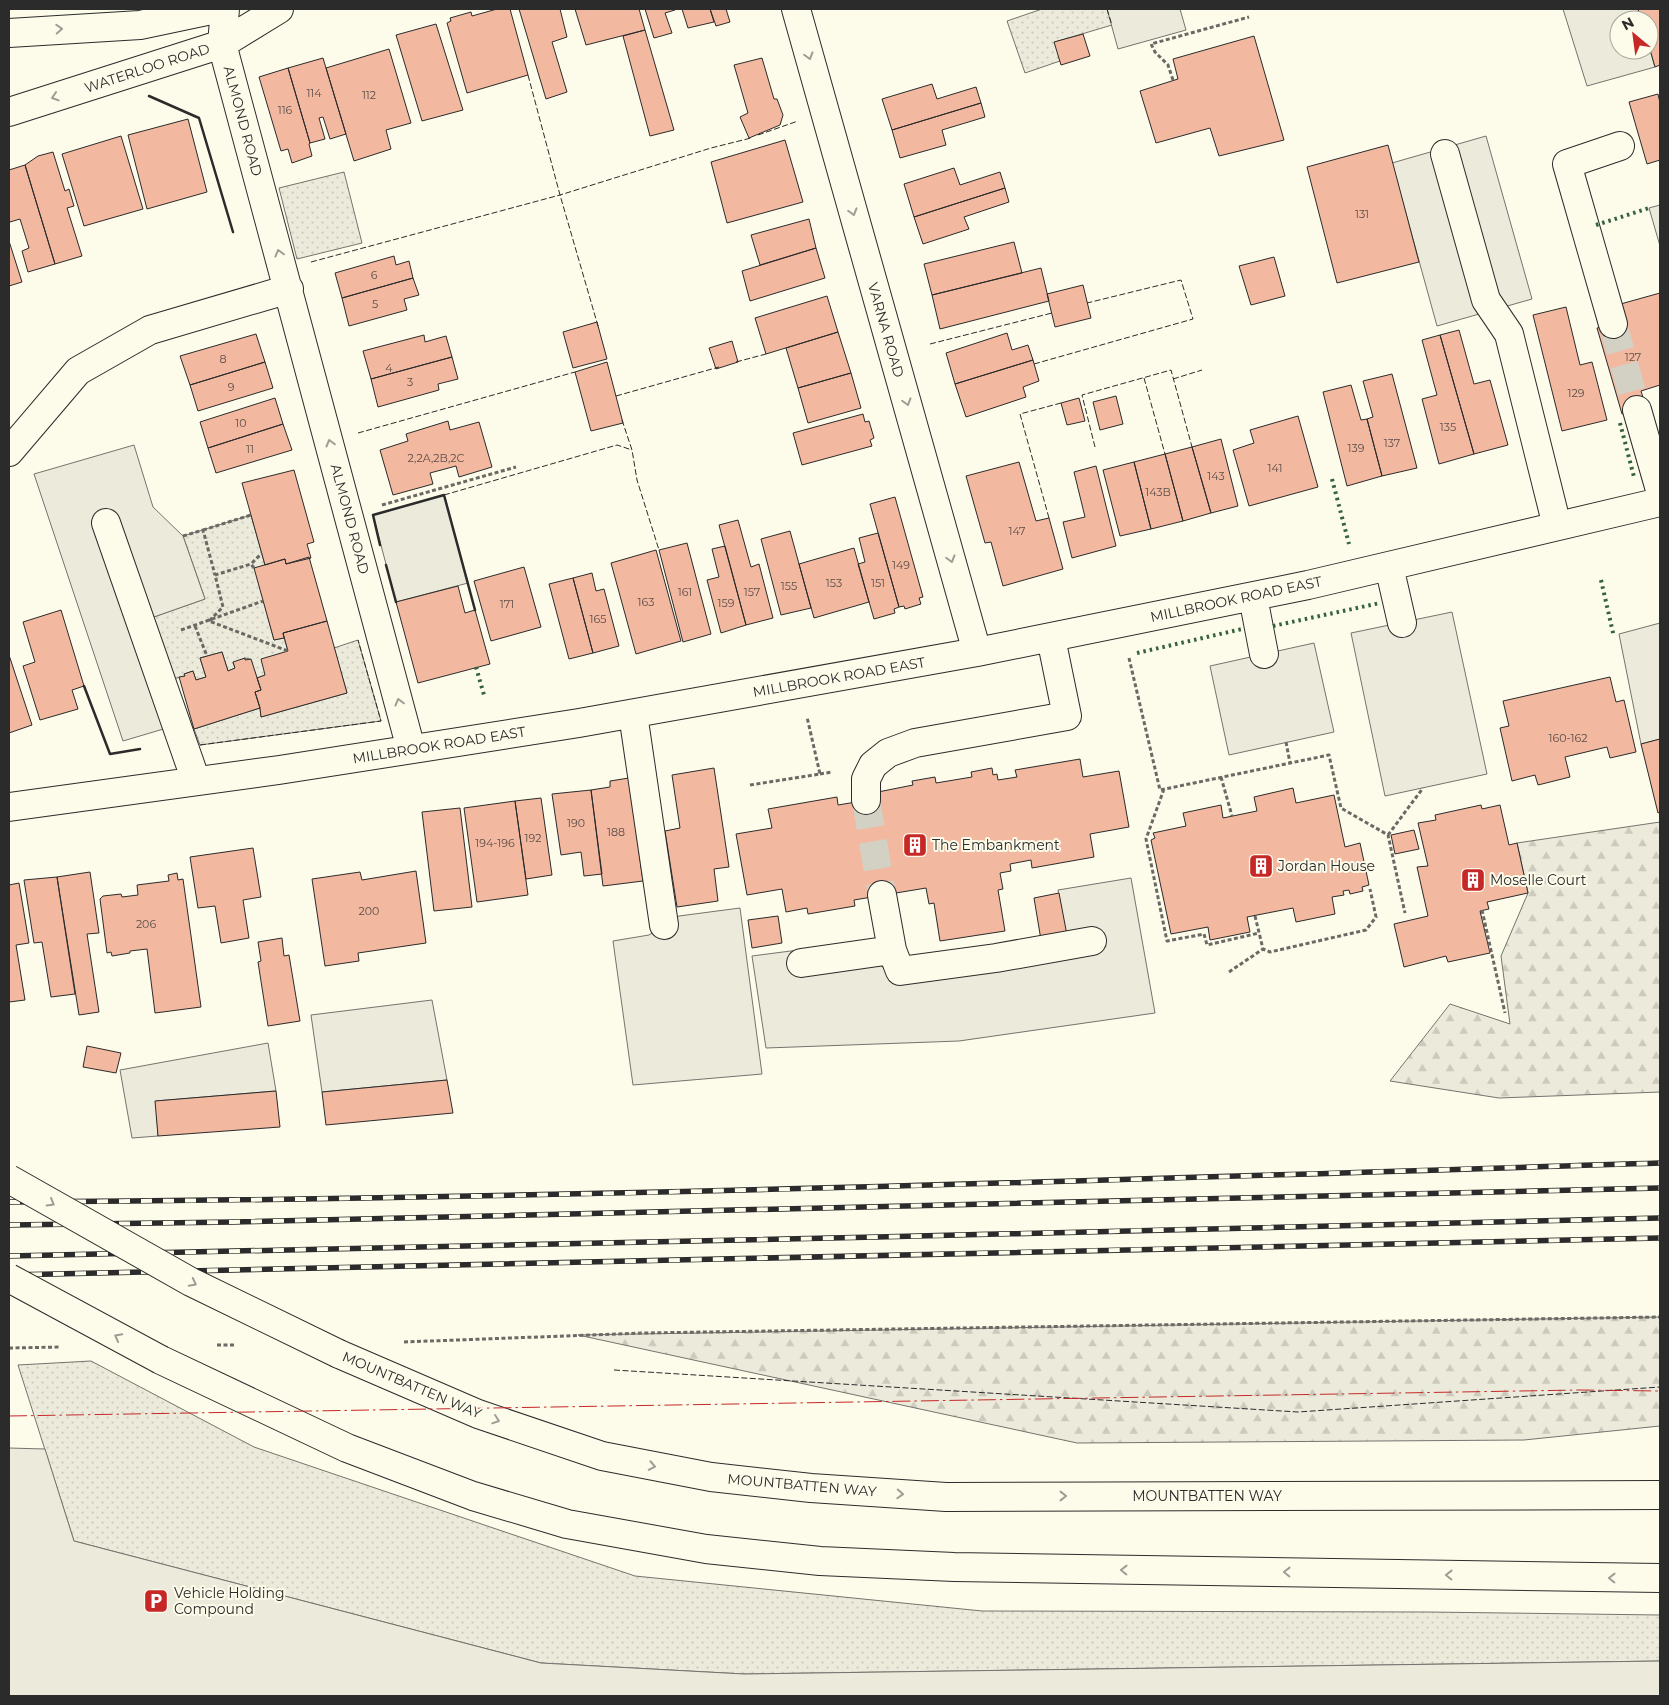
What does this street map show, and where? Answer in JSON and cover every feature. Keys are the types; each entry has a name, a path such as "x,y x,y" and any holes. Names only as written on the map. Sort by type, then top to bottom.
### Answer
{"main road":[{"path":"9,33 28,9"},
{"name":"ALMOND ROAD","path":"224,9 222,44 411,749"},
{"name":"WATERLOO ROAD","path":"269,9 278,9"},
{"name":"WATERLOO ROAD","path":"9,112 222,44 278,9"},
{"name":"VARNA ROAD","path":"796,9 977,652"},
{"path":"9,33 118,17 140,25 200,10"},
{"path":"1613,324 1567,164 1620,146"},
{"path":"1445,154 1486,300 1509,334 1557,526"},
{"path":"9,452 78,371 150,330 289,289"},
{"path":"1637,410 1660,490"},
{"name":"MILLBROOK ROAD EAST","path":"9,807 411,749 633,714 977,652 1253,597 1660,502"},
{"path":"106,523 196,781"},
{"path":"1389,566 1402,623"},
{"path":"1253,597 1264,654"},
{"path":"866,800 866,779 873,765 888,753 915,742 1067,716 1052,638"},
{"path":"633,714 664,925"},
{"path":"882,895 892,950 900,971 996,958 1092,941"},
{"path":"802,963 892,950"},
{"name":"MOUNTBATTEN WAY","path":"9,1179 191,1282 339,1354 478,1414 602,1456 711,1477 812,1488 946,1497 1660,1495"},
{"path":"9,1278 161,1360 347,1448 473,1496 567,1524 706,1549 820,1561 954,1567 1660,1578"}],"path":[{"path":"1173,80 1168,65 1155,52 1151,44 1249,17"},
{"path":"349,515 516,467"},
{"path":"183,536 251,516"},
{"path":"203,530 223,607 209,621"},
{"path":"215,575 251,564 262,553"},
{"path":"251,564 254,568"},
{"path":"176,632 263,601"},
{"path":"209,621 288,652"},
{"path":"1121,623 1160,790 1329,755 1341,808 1388,835 1405,913"},
{"path":"195,626 207,656"},
{"path":"750,784 820,774 799,684"},
{"path":"1286,742 1290,763"},
{"path":"1222,777 1232,816"},
{"path":"1388,835 1423,788"},
{"path":"1164,789 1146,839 1167,940 1204,934 1207,945 1259,933"},
{"path":"1263,949 1270,952 1366,930 1376,917 1370,889"},
{"path":"1482,910 1504,1013"},
{"path":"1254,916 1263,949"},
{"path":"1229,972 1263,949"},
{"path":"400,1342 644,1333 1660,1317"},
{"path":"214,1345 244,1345"},
{"path":"9,1348 68,1347"}],"green space":[{"path":"1042,9 1107,9 1112,25 1055,42 1060,61 1025,73 1007,21"},
{"path":"344,172 362,243 297,259 279,188"},
{"path":"251,515 265,565 255,569 274,640 284,638 288,651 265,675 257,678 250,659 245,658 233,663 235,668 228,671 222,652 200,658 206,677 196,680 193,671 184,674 185,676 173,679 151,618 205,599 183,536"},
{"path":"358,640 381,721 200,745 194,729 260,708 261,717 347,693 334,648"},
{"path":"1660,822 1660,1092 1499,1098 1390,1081 1450,1004 1510,1024 1501,956 1528,893 1517,843"},
{"path":"1660,1317 1660,1426 1524,1440 1077,1443 578,1335"},
{"path":"91,1361 254,1447 635,1576 982,1611 1428,1612 1660,1615 1660,1661 744,1674 541,1663 74,1541 18,1365"}],"shaded area":[{"path":"1107,9 1180,9 1186,30 1118,49"},
{"path":"1563,9 1638,9 1609,10 1609,60 1653,60 1655,67 1587,86"},
{"path":"1486,136 1532,299 1437,326 1392,163"},
{"path":"1660,205 1660,246 1649,208"},
{"path":"134,445 153,507 183,536 205,599 151,618 187,722 123,741 34,474"},
{"path":"444,495 468,583 396,602 373,515"},
{"path":"1452,612 1487,774 1385,796 1351,633"},
{"path":"1660,623 1660,739 1641,744 1619,634"},
{"path":"1314,643 1334,732 1229,755 1210,666"},
{"path":"1131,878 1155,1013 959,1041 766,1048 752,956 876,940 882,967 1066,935 1058,890"},
{"path":"740,908 762,1074 633,1085 613,941 649,935 679,916"},
{"path":"432,1000 447,1080 322,1092 311,1015"},
{"path":"268,1043 276,1091 156,1101 158,1136 132,1138 120,1070"},
{"name":"Vehicle Holding Compound","path":"9,1448 45,1449 74,1541 541,1663 744,1674 1660,1661 1660,1696 9,1696"}],"building":[{"path":"497,9 510,9 528,75 467,93 447,23 451,21 450,18 471,12 472,16"},
{"path":"519,9 560,9 567,37 552,42 567,92 546,99"},
{"path":"575,9 639,9 645,30 586,45"},
{"path":"645,9 674,9 665,13 672,33 654,38"},
{"path":"682,9 710,9 714,22 688,28"},
{"path":"710,9 726,9 730,22 716,26"},
{"path":"1660,9 1660,65 1655,67 1653,60 1659,60 1659,10 1638,10"},
{"path":"436,24 463,110 422,121 396,35"},
{"path":"645,30 674,130 650,136 623,36"},
{"path":"1083,34 1090,56 1061,65 1054,42"},
{"path":"1254,36 1284,140 1219,156 1210,128 1156,143 1140,91 1178,79 1173,59"},
{"path":"389,49 411,123 386,130 391,149 354,161 326,68"},
{"path":"323,58 346,134 330,139 323,117 319,118 325,139 310,143 288,68"},
{"path":"762,58 774,99 777,99 783,115 780,125 749,138 740,117 748,113 734,65"},
{"path":"288,68 312,156 292,163 288,149 281,151 259,77"},
{"path":"932,84 937,99 976,87 981,103 892,130 882,99"},
{"path":"1658,94 1660,103 1660,160 1647,164 1629,102"},
{"path":"981,103 985,117 942,130 946,145 900,158 892,130"},
{"path":"188,119 207,192 147,209 128,135"},
{"path":"121,136 143,209 84,226 62,154"},
{"path":"785,140 803,202 727,223 711,162"},
{"path":"1388,145 1419,262 1337,283 1307,167"},
{"path":"53,152 65,191 69,189 74,206 67,208 82,256 55,264 25,165 38,156"},
{"path":"25,165 55,264 28,272 22,251 29,248 20,219 10,222 9,219 9,170"},
{"path":"954,168 960,185 1000,172 1005,188 914,217 904,184"},
{"path":"1005,188 1009,202 964,217 969,229 923,244 914,217"},
{"path":"809,219 816,248 760,265 751,235"},
{"path":"9,241 22,282 9,286"},
{"path":"1014,242 1022,273 932,295 924,264"},
{"path":"816,248 825,278 750,301 742,271"},
{"path":"394,256 396,265 409,261 413,278 342,298 335,273"},
{"path":"1274,257 1285,296 1251,305 1239,266"},
{"path":"1041,268 1049,301 940,329 932,295"},
{"path":"413,278 419,295 404,299 407,310 349,326 342,298"},
{"path":"1083,285 1091,318 1055,327 1047,294"},
{"path":"1660,293 1660,385 1641,391 1646,407 1622,414 1597,328 1622,322 1617,305"},
{"path":"827,296 838,332 766,354 755,318"},
{"path":"1566,307 1580,365 1592,362 1607,420 1562,431 1533,315"},
{"path":"597,322 607,359 573,368 563,332"},
{"path":"1459,330 1474,384 1490,380 1508,445 1474,454 1440,335"},
{"path":"838,332 851,373 798,388 786,348"},
{"path":"1007,333 1012,350 1028,345 1033,360 955,384 946,353"},
{"path":"256,334 265,362 190,385 180,356"},
{"path":"424,335 425,342 446,336 452,357 371,379 363,351"},
{"path":"1440,335 1474,454 1439,464 1422,399 1437,395 1422,340"},
{"path":"732,341 738,362 716,369 709,348"},
{"path":"452,357 458,379 438,384 439,390 378,407 371,379"},
{"path":"1033,360 1039,381 1023,387 1026,397 966,417 955,384"},
{"path":"265,362 273,388 198,411 190,385"},
{"path":"607,362 623,423 591,431 575,372"},
{"path":"851,373 861,408 808,423 798,388"},
{"path":"1392,374 1417,468 1382,476 1367,419 1373,417 1363,381"},
{"path":"1351,385 1361,420 1367,419 1382,476 1347,486 1323,392"},
{"path":"1116,396 1123,424 1100,430 1093,402"},
{"path":"275,398 283,424 208,448 200,422"},
{"path":"1079,398 1085,421 1067,425 1061,403"},
{"path":"863,414 865,422 869,421 874,438 870,440 872,446 802,465 793,433"},
{"path":"1298,416 1318,487 1249,506 1233,450 1254,443 1250,430"},
{"path":"448,421 450,430 479,422 492,467 459,477 456,466 430,473 433,484 393,495 380,450 408,441 406,434"},
{"path":"283,424 292,450 216,473 208,448"},
{"path":"1221,439 1238,506 1211,513 1192,447"},
{"path":"1192,447 1211,513 1183,521 1165,454"},
{"path":"1165,454 1183,521 1151,529 1134,462"},
{"path":"1019,462 1036,521 1049,518 1063,569 1003,586 991,542 985,543 966,476"},
{"path":"1134,462 1151,529 1120,536 1103,470"},
{"path":"1096,466 1116,546 1072,558 1063,522 1085,517 1074,472"},
{"path":"294,470 314,542 307,544 311,558 286,564 285,559 265,565 242,483"},
{"path":"895,497 923,597 919,598 921,604 905,609 904,606 899,607 870,504"},
{"path":"738,520 751,567 759,564 773,618 746,625 719,525"},
{"path":"790,531 811,608 781,615 761,539"},
{"path":"878,533 899,607 894,609 895,613 874,619 858,564 865,562 859,538"},
{"path":"687,543 711,634 683,642 659,550"},
{"path":"725,546 746,625 721,633 707,580 719,577 712,549"},
{"path":"854,548 869,602 814,618 799,564"},
{"path":"656,550 681,641 636,654 611,563"},
{"path":"309,557 327,621 283,633 284,638 274,640 254,568 285,559 286,564"},
{"path":"524,567 541,627 491,641 474,581"},
{"path":"592,573 596,591 604,589 619,646 593,653 573,578"},
{"path":"573,578 593,653 569,659 549,584"},
{"path":"458,586 465,613 475,610 490,664 418,683 396,602"},
{"path":"61,610 84,686 72,690 78,709 40,720 23,666 35,662 23,622"},
{"path":"327,621 347,693 261,717 255,692 261,690 257,678 265,675 261,659 288,651 283,633"},
{"path":"222,652 228,671 235,668 233,662 245,658 245,660 251,659 261,690 255,692 260,708 194,729 179,677 193,671 196,680 206,677 200,658"},
{"path":"9,655 32,725 9,733"},
{"path":"1610,677 1616,702 1624,700 1636,752 1610,758 1607,747 1565,757 1570,777 1538,785 1535,775 1512,781 1500,728 1509,726 1503,701"},
{"path":"1660,739 1660,812 1658,813 1641,744"},
{"name":"The Embankment","path":"1080,759 1083,777 1119,771 1129,827 1090,834 1094,857 1032,868 1031,860 1010,864 1011,871 1000,873 1003,889 998,890 1005,931 940,941 934,903 929,904 926,888 854,900 855,906 808,914 807,908 786,912 782,889 747,895 736,834 772,828 768,809 837,797 838,805 874,799 873,793 913,785 912,781 935,777 936,783 972,777 971,772 992,768 993,775 997,774 998,780 1017,777 1015,770"},
{"path":"714,768 729,867 714,869 718,901 677,907 665,831 680,828 672,775"},
{"path":"629,778 643,881 603,886 591,790 610,787 610,781"},
{"name":"Jordan House","path":"1293,788 1296,803 1334,795 1345,847 1360,843 1369,885 1362,887 1363,891 1350,894 1349,890 1343,891 1344,895 1332,897 1335,914 1296,922 1293,908 1247,917 1250,932 1210,940 1208,927 1171,934 1151,840 1155,838 1153,833 1186,826 1183,813 1221,805 1223,818 1257,811 1254,797"},
{"path":"591,790 602,874 584,876 581,852 561,855 552,794"},
{"path":"541,798 552,875 526,879 515,801"},
{"path":"515,801 528,895 477,902 464,808"},
{"name":"Moselle Court","path":"1481,805 1482,809 1500,805 1509,845 1517,843 1528,893 1487,902 1489,909 1480,911 1490,953 1448,962 1446,956 1404,967 1394,924 1428,916 1417,867 1428,866 1418,823 1436,820 1435,815"},
{"path":"460,808 472,907 434,911 422,812"},
{"path":"1414,830 1419,849 1395,854 1391,835"},
{"path":"253,848 261,897 243,900 249,938 221,943 215,906 198,908 190,857"},
{"path":"416,871 426,943 358,953 359,961 325,966 312,879 360,872 362,880"},
{"path":"90,872 99,933 87,934 99,1012 79,1015 57,877"},
{"path":"177,873 178,880 183,879 201,1007 155,1013 147,949 112,956 111,952 107,953 100,899 103,896 121,894 122,897 138,895 137,885 169,881 168,875"},
{"path":"57,877 75,994 51,997 42,942 34,943 24,880"},
{"path":"19,883 29,943 16,945 25,1000 9,1002 9,885"},
{"path":"1059,893 1067,935 1041,940 1034,898"},
{"path":"778,916 782,943 752,948 748,920"},
{"path":"282,938 284,956 289,955 300,1021 268,1026 258,962 261,961 258,942"},
{"path":"87,1046 121,1053 116,1073 83,1067"},
{"path":"447,1080 453,1113 326,1125 322,1092"},
{"path":"276,1091 280,1127 158,1136 155,1101"}],"tunnel":[{"path":"1613,324 1637,410"},
{"path":"866,800 882,895"}],"railway":[{"path":"9,1202 628,1193 1660,1163"},
{"path":"9,1225 234,1222 1660,1188"},
{"path":"9,1256 1660,1218"},
{"path":"9,1275 1660,1238"}],"hedge":[{"path":"1596,225 1649,208"},
{"path":"1620,423 1634,477"},
{"path":"1332,479 1349,544"},
{"path":"1601,580 1614,637"},
{"path":"1273,626 1380,603"},
{"path":"1137,653 1242,629"},
{"path":"476,667 484,695"}],"fence":[{"path":"1107,9 1112,25"},
{"path":"528,75 598,326"},
{"path":"758,135 798,121"},
{"path":"311,262 560,195 711,148 751,138"},
{"path":"1034,364 1193,319 1181,280 1087,303"},
{"path":"930,344 1052,313"},
{"path":"736,362 766,354"},
{"path":"616,396 719,367"},
{"path":"1095,447 1082,395 1171,370 1192,447"},
{"path":"1173,379 1202,370"},
{"path":"358,433 575,372"},
{"path":"1144,378 1165,454"},
{"path":"1049,518 1020,414 1061,403"},
{"path":"622,420 632,450 637,480 659,550"},
{"path":"444,495 617,445 632,450"},
{"path":"200,745 381,721 358,640"},
{"path":"614,1370 1298,1412 1660,1387"}],"wall":[{"path":"149,96 199,118 233,232"},
{"path":"380,545 373,515 444,495 475,610"},
{"path":"386,565 396,602"},
{"path":"84,686 110,754 140,749"}],"power":[{"path":"9,1416 1580,1390 1660,1391"}],"place":[{"name":"The Embankment","path":"915,845"},
{"name":"Jordan House","path":"1261,866"},
{"name":"Moselle Court","path":"1473,880"},
{"name":"Vehicle Holding Compound","path":"156,1601"}]}
